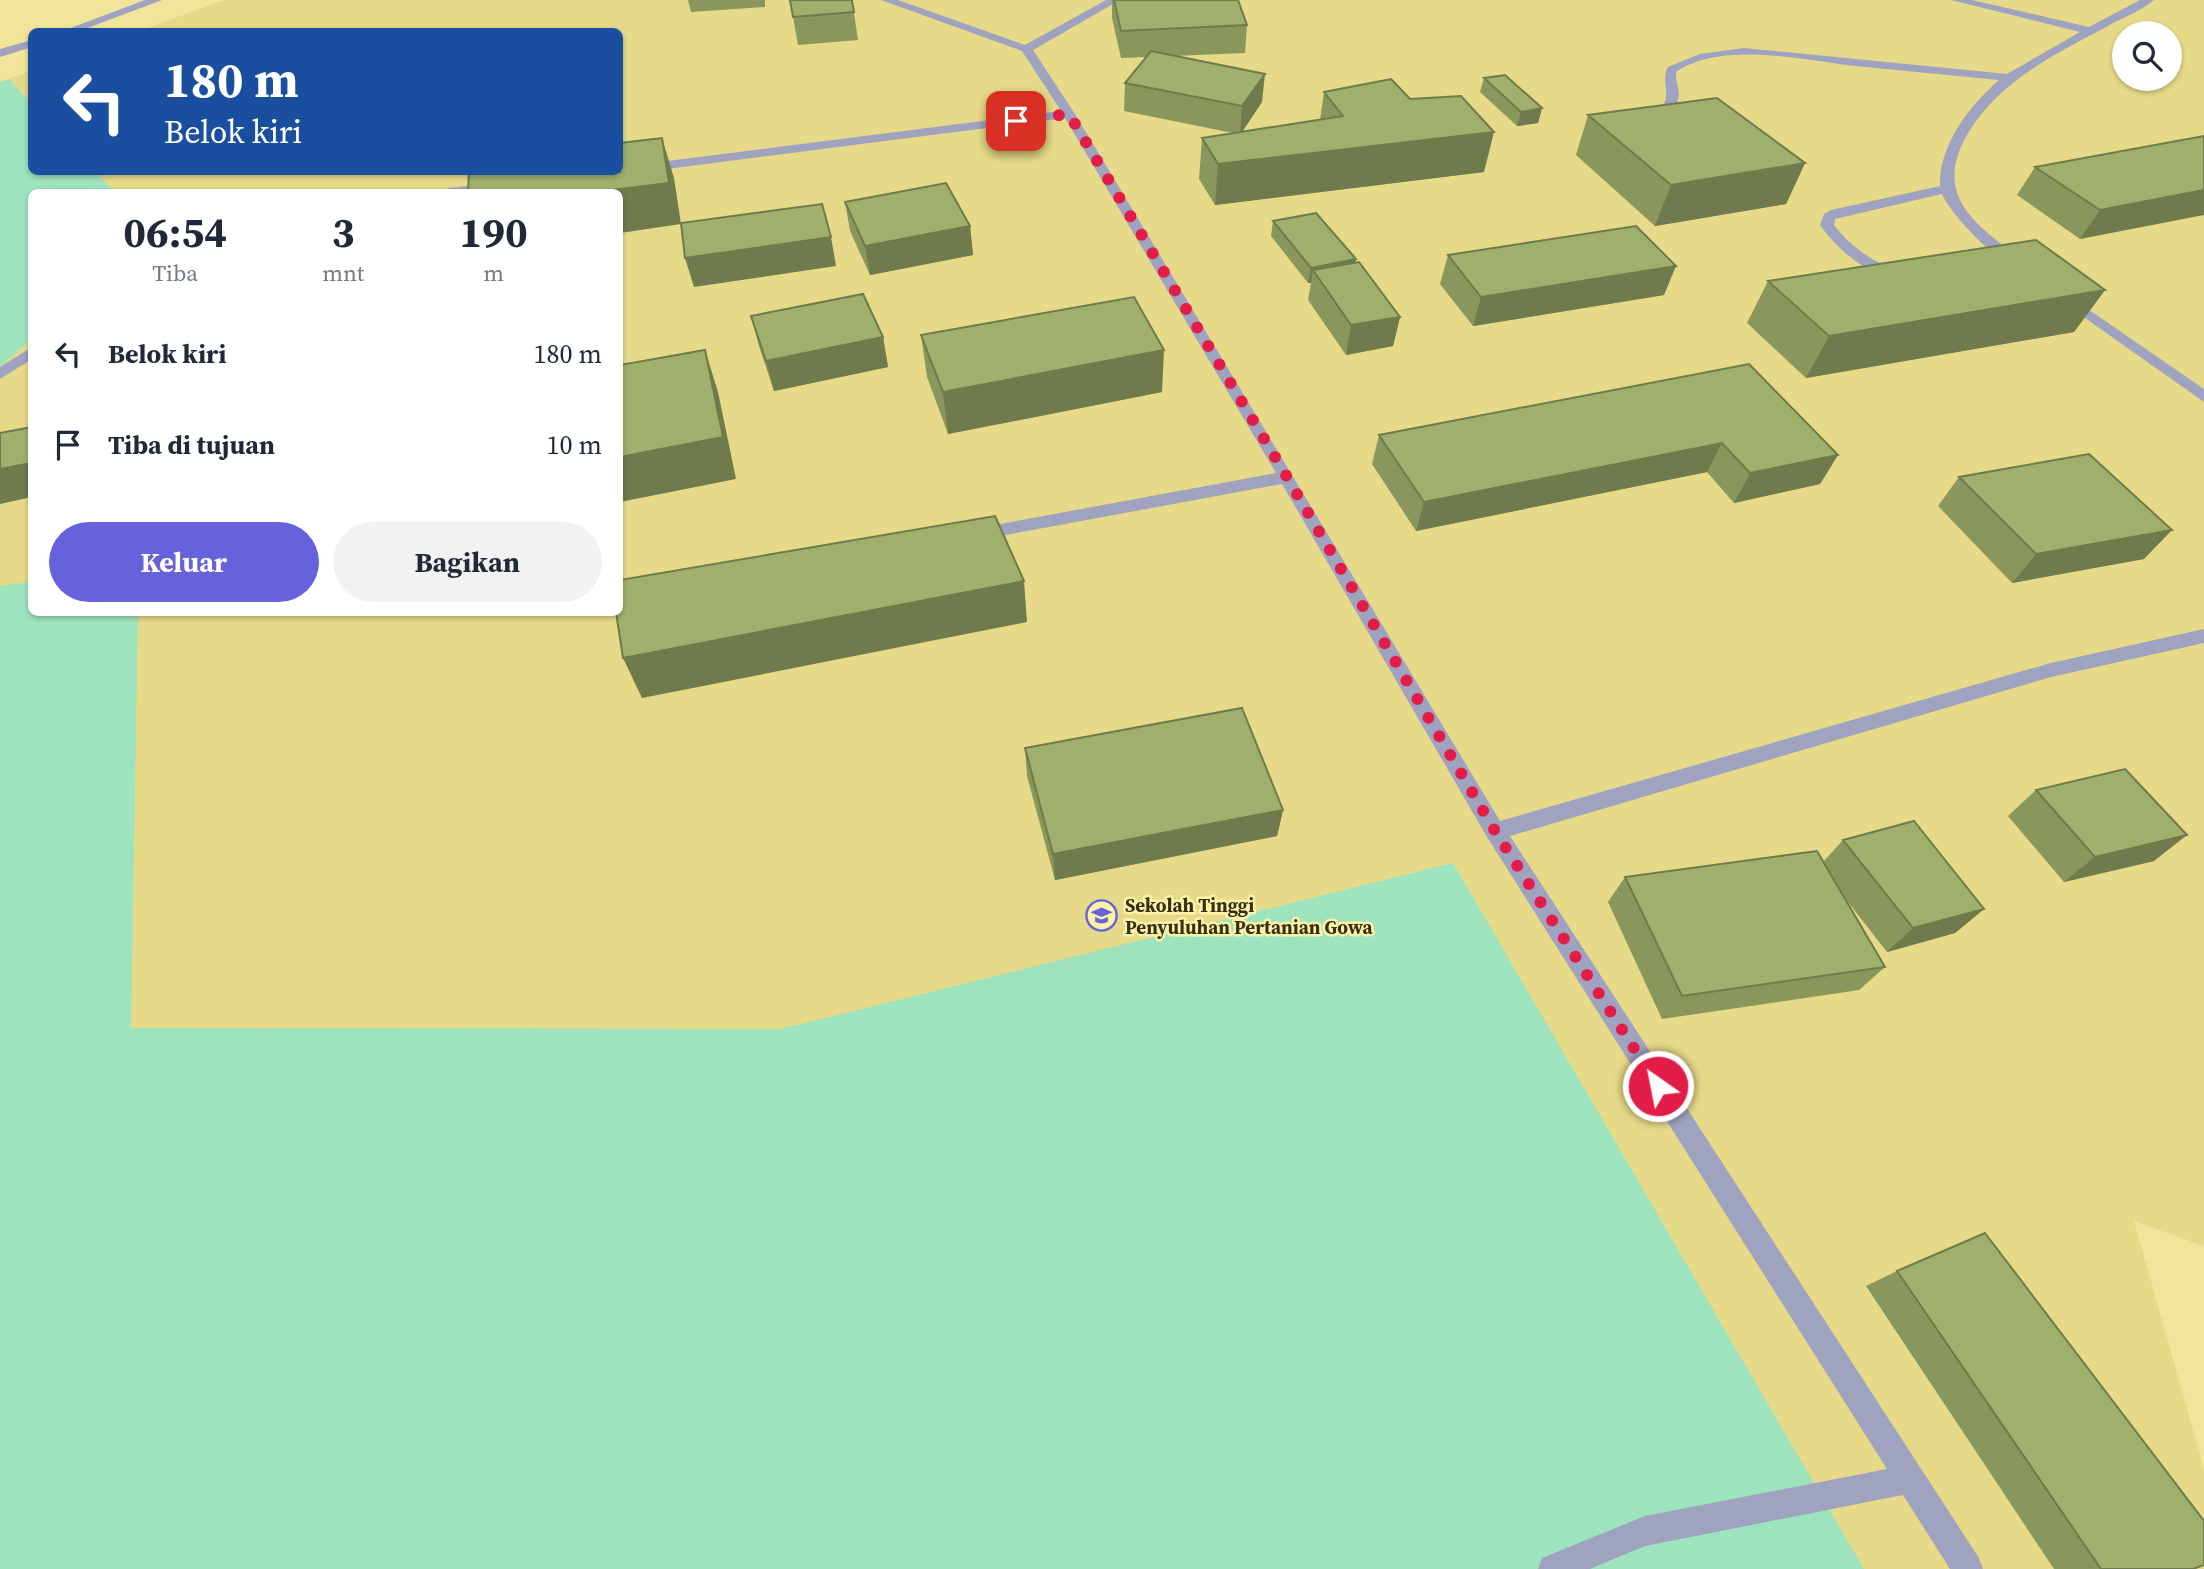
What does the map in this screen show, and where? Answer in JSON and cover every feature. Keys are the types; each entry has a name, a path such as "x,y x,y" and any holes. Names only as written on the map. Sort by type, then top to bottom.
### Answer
{"street":[{"path":"76,28 156,0"},
{"path":"887,0 1026,49 1069,114 1287,477 1495,831 1968,1569"},
{"path":"1026,49 1114,0"},
{"path":"1957,0 2091,31"},
{"path":"2034,274 2011,258 1967,219 1947,189 1951,157 1971,117 2010,78 2148,0"},
{"path":"0,46 28,42"},
{"path":"0,53 28,43"},
{"path":"1636,125 1671,107 1674,98 1669,76 1671,70 1679,64 1718,55 1764,54 2010,78"},
{"path":"623,171 1069,114"},
{"path":"477,189 505,186"},
{"path":"1915,275 1891,273 1867,262 1832,232 1827,225 1829,217 1836,213 1947,189"},
{"path":"1983,263 2011,258"},
{"path":"2056,290 2204,397"},
{"path":"0,374 28,355"},
{"path":"958,538 1287,477"},
{"path":"1495,831 2051,670 2204,636"},
{"path":"1553,1569 1645,1531 1910,1479"}],"shaded area":[{"name":"Sekolah Tinggi Penyuluhan Pertanian Gowa","path":"224,0 2204,0 2204,1246 2134,1221 2204,1469 2204,1569 0,1569 0,82 28,72 28,175 623,175 623,28 147,28"}],"green space":[{"path":"9,79 28,100 28,175 98,175 112,189 28,189 28,342 0,367 0,82"},
{"path":"28,582 28,616 138,616 131,1028 781,1029 1453,863 1864,1569 0,1569 0,586"}],"building":[{"path":"790,0 852,0 854,12 793,17"},
{"path":"1114,0 1238,0 1247,25 1121,31"},
{"path":"1151,51 1265,74 1242,106 1125,83"},
{"path":"1505,75 1542,108 1521,112 1484,78"},
{"path":"1391,79 1410,99 1461,96 1494,132 1218,164 1202,138 1343,116 1324,92"},
{"path":"1717,98 1805,163 1671,185 1588,115"},
{"path":"2204,136 2204,190 2100,210 2035,167"},
{"path":"662,138 669,183 620,189 468,189 469,175 623,175 623,143"},
{"path":"946,183 970,226 865,246 845,202"},
{"path":"822,204 831,237 685,258 681,223"},
{"path":"1316,213 1356,259 1311,268 1273,221"},
{"path":"1636,226 1676,266 1481,297 1448,255"},
{"path":"2036,240 2105,290 1829,336 1768,281"},
{"path":"1359,262 1400,317 1351,325 1313,270"},
{"path":"863,294 883,337 766,361 751,316"},
{"path":"1134,297 1164,350 943,392 921,335"},
{"path":"705,350 723,437 623,456 623,364"},
{"path":"1749,364 1838,455 1750,473 1722,443 1424,502 1379,435"},
{"path":"28,428 28,464 0,469 0,433"},
{"path":"2089,454 2172,530 2036,554 1959,477"},
{"path":"995,516 1024,581 623,658 617,616 623,616 623,579"},
{"path":"1242,708 1283,810 1053,854 1025,748"},
{"path":"2125,769 2187,835 2095,857 2036,790"},
{"path":"1914,821 1984,909 1913,928 1843,840"},
{"path":"1817,851 1885,967 1682,996 1625,877"},
{"path":"1985,1233 2204,1521 2204,1565 2193,1569 2101,1569 1897,1271"}],"place":[{"name":"Sekolah Tinggi Penyuluhan Pertanian Gowa","path":"1102,916"}],"route":[{"path":"1016,121 1069,114 1495,831 1658,1086"}]}
